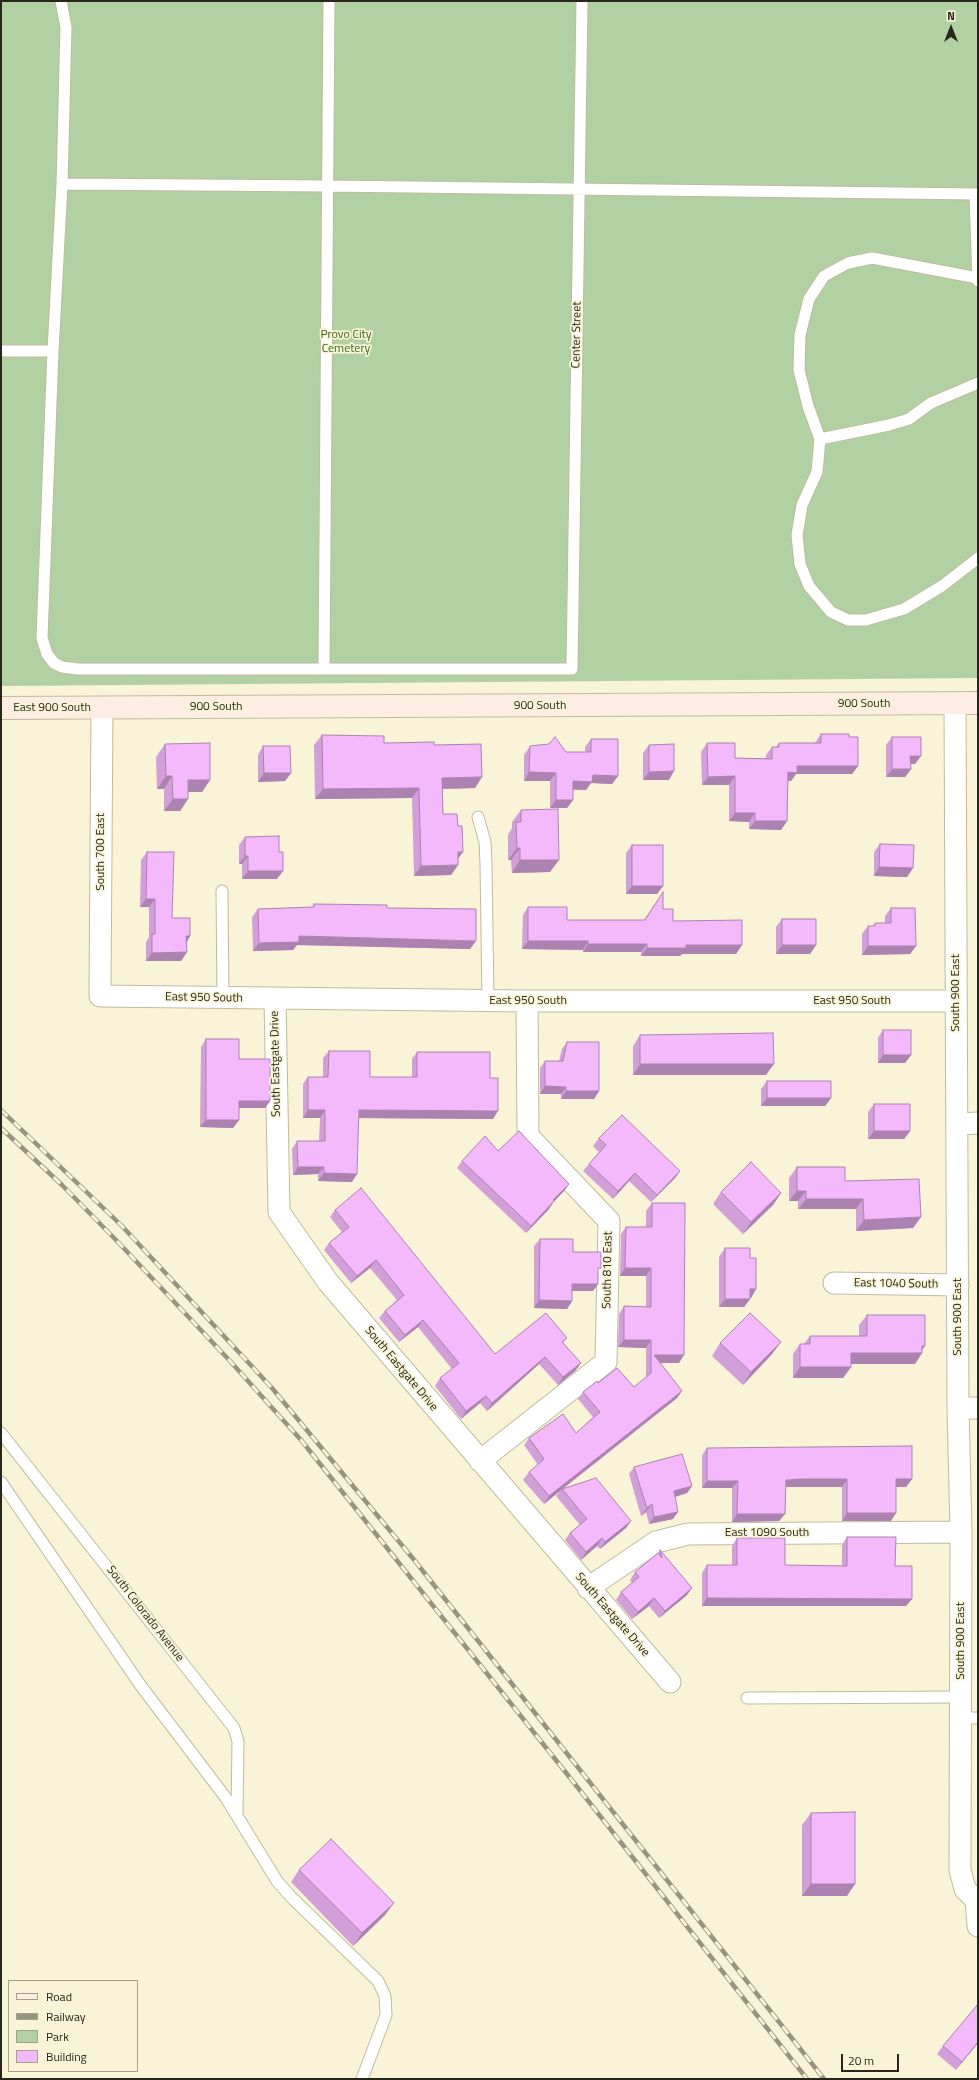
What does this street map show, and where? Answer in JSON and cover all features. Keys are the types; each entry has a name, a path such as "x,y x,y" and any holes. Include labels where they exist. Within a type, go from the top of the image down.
{"street":[{"name":"South 900 East","path":"955,703 958,1285 968,1408 961,1532 961,1697 969,1718 960,1870 965,1889 977,1900 978,1926"},
{"name":"900 South","path":"102,708 978,703"},
{"name":"East 900 South","path":"1,708 102,708"},
{"name":"South 700 East","path":"100,996 102,708"},
{"name":"East 950 South","path":"100,996 488,1001 956,1002"},
{"name":"South Eastgate Drive","path":"275,999 279,1212 328,1282 588,1588 670,1682"},
{"name":"South 810 East","path":"480,1461 606,1362 609,1221 528,1136 526,1001"},
{"path":"957,1124 978,1123"},
{"name":"East 1040 South","path":"834,1283 958,1285"},
{"name":"East 1090 South","path":"588,1588 656,1542 688,1534 961,1532"}],"lane":[{"path":"61,1 66,27 62,184 53,351 42,638 47,654 54,663 62,667 78,669 324,669 329,1"},
{"name":"Center Street","path":"324,669 572,669 582,1"},
{"path":"62,184 976,194 978,280 872,258 848,263 824,276 809,300 800,335 799,370 808,406 820,439 817,472 802,506 797,535 800,564 809,586 832,612 848,620 866,620 904,609 942,586 978,558"},
{"path":"1,351 53,351"},
{"path":"820,439 889,425 909,419 931,403 978,383"},
{"path":"478,817 485,842 488,1001"},
{"path":"222,891 223,998"},
{"name":"South Colorado Avenue","path":"1,1433 231,1722 238,1741 237,1815"},
{"path":"1,1482 141,1686 237,1815 277,1881 292,1898 373,1975 382,1989 386,2001 386,2015 363,2079"},
{"path":"747,1698 961,1697"}],"green space":[{"name":"Provo City Cemetery","path":"1,1 978,1 978,678 1,686"}],"building":[{"path":"821,734 849,734 849,737 858,737 858,766 797,766 797,773 788,772 787,821 755,821 755,813 735,813 735,776 708,777 707,743 735,743 735,758 772,759 772,747 779,747 779,743 821,743"},
{"path":"322,735 384,736 384,743 434,742 434,745 481,744 482,777 442,778 443,814 457,814 458,826 462,826 463,852 458,852 458,865 421,866 419,788 323,789"},
{"path":"555,737 566,752 591,752 591,739 618,739 618,776 593,775 592,782 573,781 573,800 556,800 556,773 529,772 530,746 549,744"},
{"path":"892,737 921,737 921,756 910,756 911,769 892,769"},
{"path":"210,743 210,780 188,780 188,799 173,799 172,776 166,776 165,744"},
{"path":"674,744 674,771 649,772 649,745"},
{"path":"263,746 290,746 291,773 264,773"},
{"path":"558,809 559,860 520,860 520,848 517,848 516,822 521,822 521,810"},
{"path":"279,836 279,852 283,852 283,871 248,871 248,856 245,856 245,837"},
{"path":"880,844 914,845 913,868 879,867"},
{"path":"632,845 663,845 663,886 632,886"},
{"path":"147,852 174,852 172,918 190,918 190,936 186,936 187,952 152,953 152,934 155,934 155,899 146,899"},
{"path":"663,892 663,909 673,909 673,921 742,920 742,945 686,945 686,948 647,948 647,944 588,944 588,941 528,941 528,907 567,907 567,920 645,920"},
{"path":"314,904 387,905 387,908 476,909 476,941 299,936 299,942 259,943 258,909 314,907"},
{"path":"891,908 915,908 916,946 868,946 868,926 875,926 875,923 891,923"},
{"path":"782,919 816,919 816,945 782,945"},
{"path":"883,1030 911,1030 911,1055 883,1055"},
{"path":"773,1033 774,1064 640,1064 640,1035"},
{"path":"206,1039 239,1039 239,1059 270,1059 270,1101 239,1101 239,1120 206,1120"},
{"path":"567,1042 599,1042 599,1091 566,1091 566,1087 545,1086 545,1061 563,1061"},
{"path":"329,1051 370,1051 370,1077 417,1077 417,1052 490,1052 490,1078 498,1078 498,1111 359,1110 357,1174 324,1173 324,1167 298,1167 297,1141 325,1141 325,1110 308,1110 308,1077 328,1077"},
{"path":"767,1081 831,1081 831,1098 767,1098"},
{"path":"874,1104 910,1104 910,1131 874,1131"},
{"path":"622,1115 680,1171 657,1195 635,1173 618,1191 589,1164 606,1145 599,1138"},
{"path":"519,1131 569,1184 531,1226 462,1161 485,1136 498,1151"},
{"path":"751,1162 781,1193 751,1222 721,1192"},
{"path":"797,1167 845,1167 845,1181 919,1179 921,1217 864,1220 863,1199 806,1199 806,1191 797,1191"},
{"path":"361,1188 495,1354 546,1313 567,1338 562,1342 581,1363 563,1377 545,1357 492,1403 486,1396 466,1411 440,1378 459,1363 423,1320 405,1335 385,1311 404,1295 376,1260 357,1276 329,1243 349,1227 335,1210"},
{"path":"652,1203 685,1203 684,1355 654,1355 682,1391 549,1496 529,1472 544,1459 529,1438 563,1414 576,1433 600,1412 583,1392 597,1381 598,1383 617,1368 634,1387 651,1373 651,1340 624,1340 624,1306 651,1307 651,1268 625,1268 626,1227 652,1227"},
{"path":"540,1239 573,1239 573,1252 601,1252 601,1268 598,1268 598,1284 572,1284 572,1301 539,1300"},
{"path":"725,1248 750,1248 750,1258 756,1258 756,1289 750,1289 750,1299 725,1299"},
{"path":"750,1313 781,1342 751,1372 720,1343"},
{"path":"867,1315 925,1315 925,1346 922,1346 922,1353 851,1353 851,1367 800,1367 800,1344 810,1344 810,1336 867,1336"},
{"path":"912,1446 912,1479 896,1479 896,1513 847,1513 847,1479 802,1479 786,1480 785,1514 737,1514 738,1481 707,1481 707,1448"},
{"path":"682,1454 692,1486 674,1491 678,1512 654,1517 652,1504 647,1508 634,1467"},
{"path":"596,1478 631,1521 605,1542 602,1538 586,1552 570,1533 587,1519 562,1489"},
{"path":"847,1537 896,1537 895,1566 912,1566 912,1599 707,1598 707,1565 737,1565 737,1538 785,1538 785,1565 847,1566"},
{"path":"660,1550 692,1588 665,1611 654,1598 638,1612 621,1592 639,1577 635,1572 658,1553 662,1558"},
{"path":"855,1812 855,1884 811,1884 811,1813"},
{"path":"331,1839 394,1903 362,1933 299,1870"},
{"path":"978,2004 978,2042 962,2062 943,2046"}],"railway":[{"path":"1,1110 121,1225 272,1388 415,1561 824,2079"},
{"path":"1,1128 62,1185 116,1240 230,1361 301,1440 571,1779 807,2079"}]}
